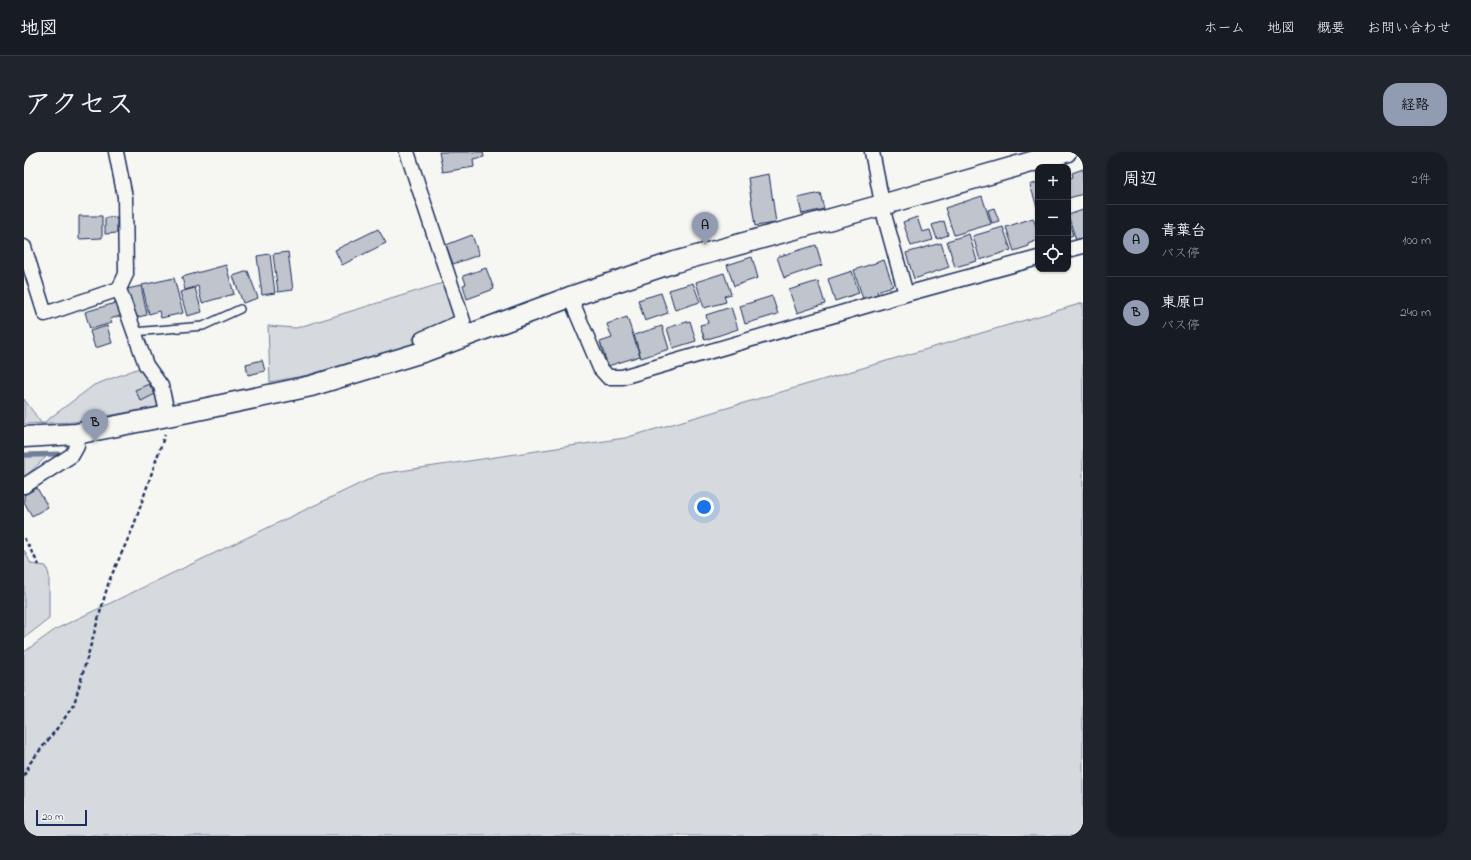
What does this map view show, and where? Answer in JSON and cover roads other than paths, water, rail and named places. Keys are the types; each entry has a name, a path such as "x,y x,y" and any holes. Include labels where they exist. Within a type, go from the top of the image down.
{"street":[{"path":"116,152 125,197 126,274 119,289 146,365 161,386 168,416"},
{"path":"407,152 463,321 422,339 426,351"},
{"path":"872,152 882,205 906,294"},
{"path":"24,437 76,434 311,386 426,351 570,297 675,262 1066,152"},
{"path":"1071,249 1083,246"},
{"path":"24,247 46,314 119,289"},
{"path":"570,297 600,368 608,376 622,377 906,294 1035,259"},
{"path":"24,486 72,455 77,446 76,434"}],"lane":[{"path":"134,332 203,326 240,309"}],"waterway":[{"path":"24,455 58,454"}],"place":[{"name":"青葉台","path":"705,245"},
{"name":"東原口","path":"95,442"}]}
